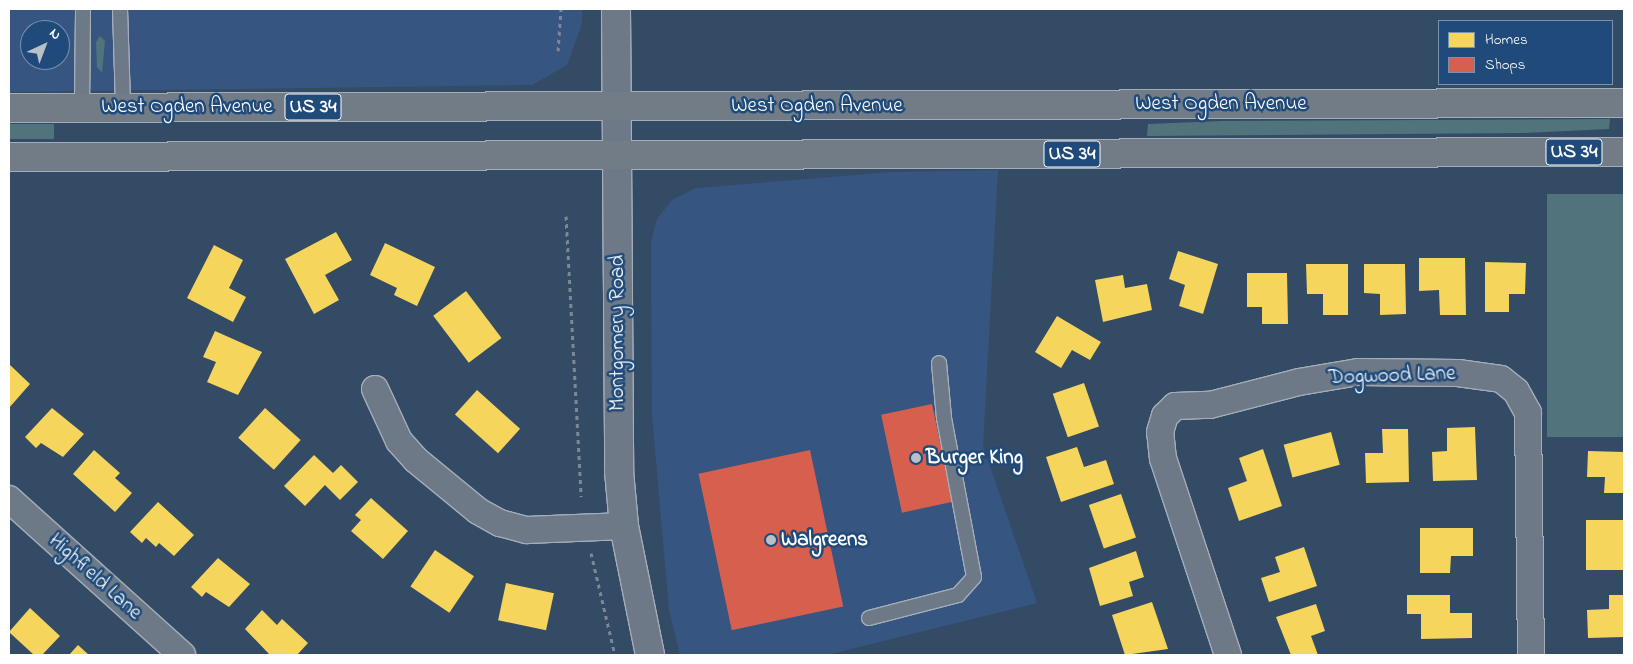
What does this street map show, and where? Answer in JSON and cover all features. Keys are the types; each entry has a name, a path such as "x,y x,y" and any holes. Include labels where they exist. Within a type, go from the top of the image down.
{"main road":[{"name":"West Ogden Avenue","path":"9,108 1624,103"},
{"name":"US 34","path":"9,157 1624,152"}],"street":[{"name":"Montgomery Road","path":"616,9 618,107 616,349 624,526 650,655"},
{"name":"Dogwood Lane","path":"1228,655 1163,459 1160,432 1165,416 1176,406 1210,405 1299,382 1358,372 1473,374 1501,379 1516,391 1528,413 1530,655"},
{"path":"375,389 395,433 416,460 478,510 500,523 526,530 624,526"},
{"name":"Highfield Lane","path":"9,499 182,655"}],"lane":[{"path":"82,108 83,9"},
{"path":"120,9 123,107"},
{"path":"869,618 958,595 974,577 944,418 939,363"}],"path":[{"path":"558,51 561,9"},
{"path":"566,216 581,497"},
{"path":"590,547 615,655"}],"shaded area":[{"path":"9,9 582,9 582,24 567,65 532,85 9,92"},
{"path":"998,170 983,446 1037,603 827,655 680,655 669,610 652,415 651,242 657,219 672,200 696,188 891,172"}],"green space":[{"path":"100,36 105,41 102,73 97,67 96,42"},
{"path":"1610,119 1609,129 1523,133 1147,136 1148,124 1222,121"},
{"path":"9,124 54,124 54,139 9,139"},
{"path":"1547,194 1624,194 1624,437 1547,437"}],"building: Homes":[{"path":"336,232 352,260 325,275 339,300 314,314 285,259"},
{"path":"385,243 435,267 417,306 394,295 397,288 370,275"},
{"path":"214,245 243,260 229,288 246,297 233,322 187,298"},
{"path":"1178,251 1218,264 1203,314 1179,306 1185,285 1169,279"},
{"path":"1419,258 1465,258 1466,315 1440,315 1439,290 1419,291"},
{"path":"1485,262 1526,263 1525,294 1509,294 1509,312 1485,312"},
{"path":"1306,264 1348,264 1348,315 1323,315 1323,294 1307,294"},
{"path":"1364,264 1405,264 1406,314 1380,315 1380,294 1364,293"},
{"path":"1247,273 1287,273 1288,324 1262,324 1262,307 1247,307"},
{"path":"1123,275 1125,288 1147,284 1152,310 1103,322 1095,280"},
{"path":"466,291 502,338 469,363 433,316"},
{"path":"1057,316 1101,342 1090,360 1072,350 1061,368 1035,352"},
{"path":"215,331 262,352 238,395 207,382 216,362 203,357"},
{"path":"9,364 30,384 9,408"},
{"path":"1084,383 1099,426 1068,437 1053,394"},
{"path":"477,390 520,429 498,453 455,415"},
{"path":"52,408 84,434 63,457 41,443 36,448 25,437"},
{"path":"265,408 301,440 274,470 238,438"},
{"path":"1475,427 1477,480 1433,481 1432,452 1447,451 1447,428"},
{"path":"1382,429 1408,429 1409,482 1366,483 1365,453 1383,453"},
{"path":"1331,432 1340,465 1292,478 1284,445"},
{"path":"1077,447 1084,467 1106,460 1114,484 1061,502 1046,457"},
{"path":"1263,449 1282,506 1239,521 1228,488 1247,481 1239,458"},
{"path":"94,450 120,473 115,478 132,493 115,512 73,474"},
{"path":"1588,451 1624,452 1624,493 1604,493 1605,477 1587,477"},
{"path":"314,455 333,473 341,465 358,482 340,500 325,485 305,506 284,486"},
{"path":"1121,494 1136,537 1104,549 1089,505"},
{"path":"371,498 408,531 383,559 351,531 361,520 355,515"},
{"path":"158,502 194,535 174,556 159,543 156,547 146,538 142,543 130,532"},
{"path":"1586,520 1624,520 1624,570 1586,570"},
{"path":"1420,528 1473,528 1473,556 1451,556 1450,573 1420,573"},
{"path":"1304,547 1317,586 1269,602 1261,578 1280,572 1275,557"},
{"path":"435,550 474,576 449,613 410,586"},
{"path":"1136,551 1144,577 1129,582 1133,596 1100,606 1089,568"},
{"path":"218,558 250,584 229,607 206,592 202,597 191,587"},
{"path":"506,583 554,593 546,630 498,620"},
{"path":"1407,595 1450,595 1450,613 1472,613 1472,638 1421,639 1421,614 1407,614"},
{"path":"1609,595 1624,595 1624,637 1588,638 1587,610 1609,609"},
{"path":"1152,602 1168,649 1125,655 1112,615"},
{"path":"1316,604 1325,631 1311,636 1318,655 1291,655 1276,617"},
{"path":"30,608 60,636 42,655 34,655 9,632"},
{"path":"262,610 277,625 282,619 308,643 297,655 270,655 245,629"},
{"path":"78,645 89,655 69,655"}],"building: Shops":[{"name":"Burger King","path":"932,404 953,502 902,513 881,415"},
{"name":"Walgreens","path":"810,450 843,607 732,630 698,474"}],"place":[{"name":"Burger King","path":"916,458"},
{"name":"Walgreens","path":"771,540"}]}
